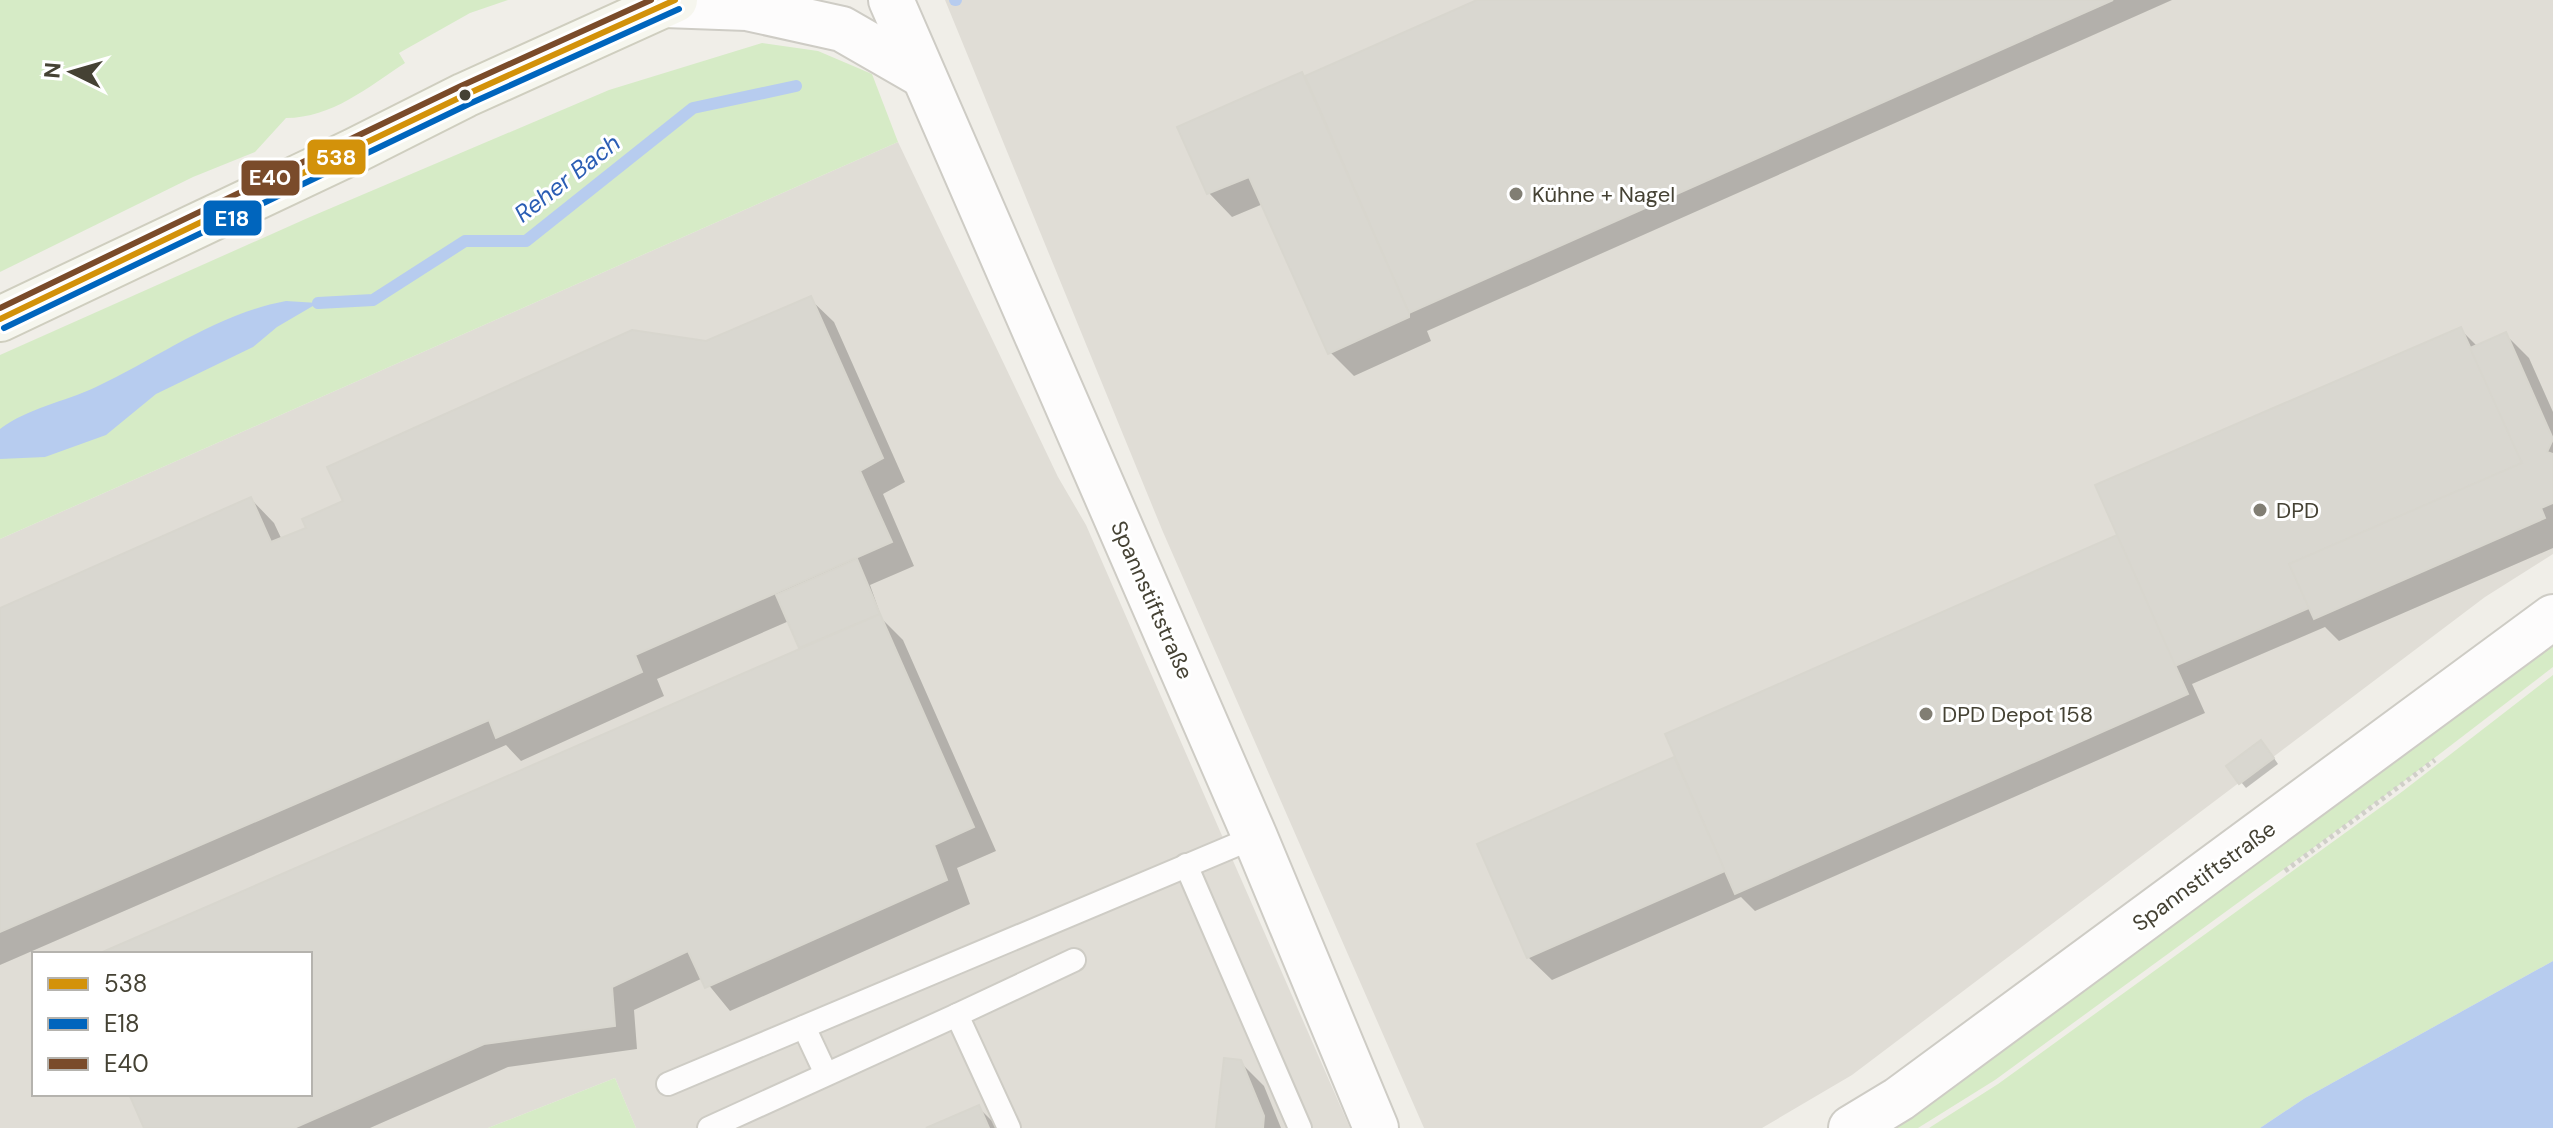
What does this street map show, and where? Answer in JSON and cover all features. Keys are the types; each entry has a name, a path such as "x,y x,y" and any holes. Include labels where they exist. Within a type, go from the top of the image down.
{"main road":[{"path":"0,319 465,95 670,2"}],"street":[{"name":"Spannstiftstraße","path":"891,0 1255,837 1376,1128"},
{"path":"670,2 747,8 842,29 922,75"},
{"name":"Spannstiftstraße","path":"1851,1128 1899,1099 2553,617"}],"lane":[{"path":"668,1084 1255,837"},
{"path":"1186,865 1300,1128"},
{"path":"709,1128 1074,960"},
{"path":"957,1015 1009,1128"},
{"path":"804,1027 826,1074"}],"shaded area":[{"path":"945,0 2553,0 2553,554 2485,597 1852,1075 1762,1128 1424,1128 1163,532"},
{"path":"898,142 1058,477 1086,525 1350,1128 636,1128 615,1078 488,1128 0,1128 0,539"}],"green space":[{"path":"0,0 508,0 470,13 399,53 405,63 349,100 319,113 286,118 255,152 193,177 0,272"},
{"path":"762,43 818,51 872,74 898,142 0,539 0,355 310,217 609,90"},
{"path":"2553,640 2553,667 2394,789 1995,1080 1918,1128 1884,1128"},
{"path":"2553,675 2553,961 2305,1098 2260,1128 1929,1128 1998,1084 2403,791"},
{"path":"615,1078 636,1128 488,1128"}],"water":[{"path":"286,301 318,303 277,327 253,347 156,394 106,435 45,457 0,459 0,429 11,422 96,387 212,326 260,307"},
{"path":"2553,961 2553,1128 2260,1128 2305,1098"}],"building":[{"name":"Kühne + Nagel","path":"1477,0 2113,0 1409,313 1305,76"},
{"path":"1302,72 1409,313 1409,317 1328,354 1249,177 1207,194 1177,127"},
{"path":"811,296 883,458 860,471 892,542 635,655 642,672 496,738 489,720 0,932 0,608 251,497 271,542 306,528 302,519 343,501 327,467 632,330 706,341"},
{"name":"DPD","path":"2461,327 2522,463 2289,564 2309,608 2175,666 2095,485"},
{"name":"DPD","path":"2506,332 2553,439 2547,452 2553,454 2553,503 2541,508 2545,518 2314,619 2289,564 2522,463 2470,348"},
{"name":"DPD Depot 158","path":"2117,535 2188,694 1735,894 1665,734"},
{"path":"857,559 880,614 799,648 776,595"},
{"path":"880,614 974,827 934,845 947,880 705,988 688,951 612,987 615,1026 484,1044 294,1128 144,1128 130,1096 312,1096 312,952 103,952"},
{"path":"2261,740 2274,758 2239,784 2226,766"},
{"path":"1674,757 1725,871 1527,958 1477,844"},
{"path":"1224,1058 1241,1060 1264,1116 1263,1128 1216,1128"},
{"path":"979,1105 989,1128 926,1128"}],"waterway":[{"name":"Reher Bach","path":"318,303 373,300 465,241 526,241 693,108 796,86"}],"transit line":[{"name":"E40","path":"0,308 461,86 651,0"},
{"name":"538","path":"0,319 465,95 675,0"},
{"name":"E18","path":"4,328 469,104 679,9"}],"place":[{"name":"Kühne + Nagel","path":"1516,194"},
{"name":"DPD","path":"2260,510"},
{"name":"DPD Depot 158","path":"1926,714"}]}
